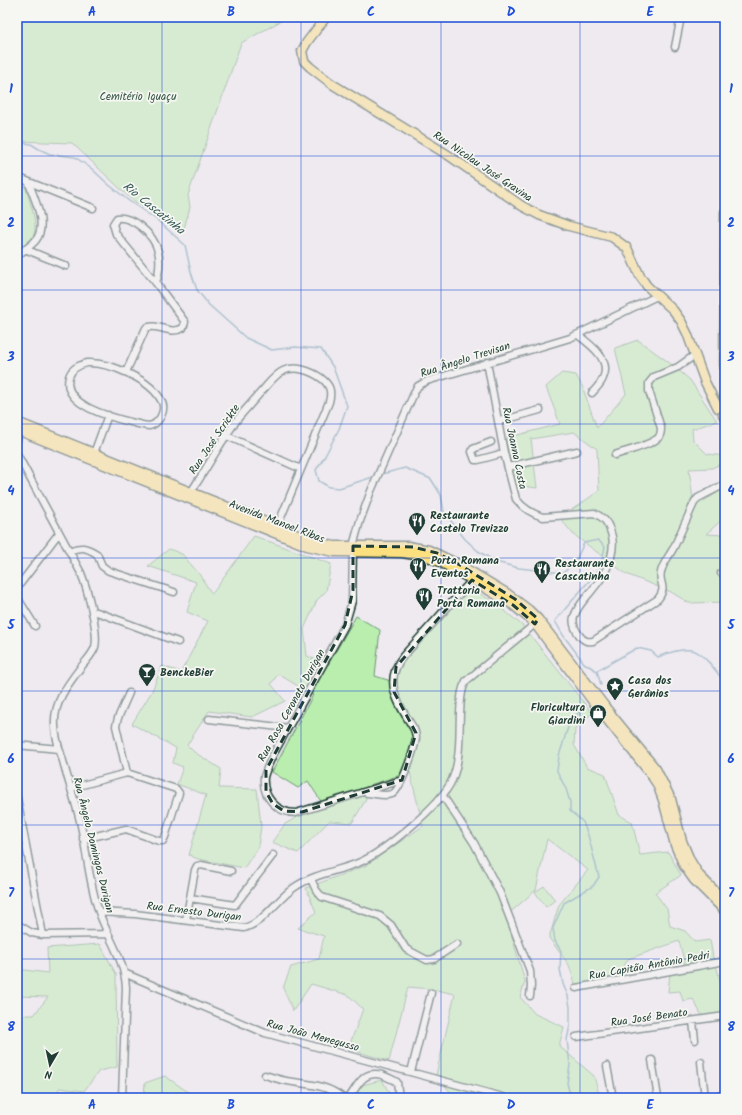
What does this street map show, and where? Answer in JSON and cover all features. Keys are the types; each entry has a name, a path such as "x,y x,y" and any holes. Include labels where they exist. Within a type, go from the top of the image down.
{"main road":[{"name":"Rua Nicolau José Gravina","path":"326,17 302,51 304,61 310,67 336,86 448,154 522,206 539,215 569,226 618,240 627,248 643,281 673,310 681,321 705,382 722,413"},
{"path":"722,413 725,334 725,212"},
{"path":"19,427 99,463 177,494 192,496"},
{"name":"Avenida Manoel Ribas","path":"19,427 94,453 258,527 316,549 334,552 402,546 429,550 452,560 522,604 604,711 657,784 663,800 675,845 684,866 694,880 725,911"},
{"path":"73,452 88,456 94,453"},
{"path":"99,463 103,460 120,464"},
{"name":"Avenida Manoel Ribas","path":"192,496 203,497 302,537 326,544 353,550 420,555 440,562 513,605 537,622"},
{"path":"258,527 273,530 277,527"},
{"path":"283,537 286,534 302,537"},
{"path":"472,580 476,578 488,582"},
{"name":"Avenida Manoel Ribas","path":"604,711 656,769 671,799 682,841 690,860 699,875 725,901"}],"street":[{"path":"675,47 681,17"},
{"path":"17,177 93,208"},
{"path":"17,256 36,239 41,228 40,216 29,183"},
{"path":"126,372 146,328 150,326 174,331 183,328 184,325 183,318 116,234 113,224 117,218 122,217 128,219 152,238 156,245 160,263 160,271 156,283"},
{"path":"25,249 66,266"},
{"name":"Rua Ângelo Trevisan","path":"353,550 364,509 374,483 418,386 427,381 578,335 657,296"},
{"path":"578,335 600,355 604,362 605,374 592,393"},
{"path":"615,455 649,443 659,437 661,428 649,391 649,383 654,377 678,367 695,355"},
{"name":"Rua Joanna Costa","path":"487,362 504,452 516,499 520,504 536,515 543,517 594,513 602,517 607,522 614,539 608,568 578,608 574,617 574,627 585,641 593,641 658,598 662,593 663,588 661,571 678,539 695,501 725,484"},
{"path":"80,364 105,364 126,372 153,390 164,407 159,419 155,424 149,426 132,423 108,415 88,407 75,398 70,392 68,387 70,374 80,364"},
{"name":"Rua José Scrickte","path":"192,496 227,436 246,409 274,378 284,370 301,370 314,374 323,380 330,388 331,392 328,407 301,469"},
{"path":"498,419 504,420 540,410"},
{"path":"94,453 108,415"},
{"path":"17,440 19,427"},
{"path":"227,436 301,469 277,527"},
{"path":"492,442 473,449 472,452 475,460 504,452"},
{"path":"508,467 577,451"},
{"name":"Rua Ângelo Domingos Durigan","path":"17,454 84,580 96,635 94,650 66,688 56,710 54,725 59,749 71,788 83,839 89,876 99,912 124,973 126,988 122,1098"},
{"path":"17,588 59,533"},
{"path":"69,551 78,547 82,548 97,554 102,566 109,571 174,592"},
{"name":"Rua Rosa Ceronato Durigan","path":"353,550 352,602 345,626 272,758 264,777 264,785 269,798 278,809 290,813 302,812 402,780"},
{"path":"363,793 392,794 398,789 415,742 416,733 398,702 393,685 394,674 399,661 403,656 472,580"},
{"path":"17,597 35,626"},
{"path":"92,613 97,612 178,642"},
{"name":"Rua Ernesto Durigan","path":"99,912 135,914 225,926 244,928 249,927 259,921 296,886 311,879 360,862 377,853 430,809 443,796 453,779 458,761 463,686 470,678 537,622"},
{"path":"127,773 116,726 118,718 130,694"},
{"path":"209,719 288,728"},
{"path":"17,745 59,749"},
{"path":"71,788 127,773 176,789 179,794 163,841 159,841 126,829 83,839"},
{"path":"443,796 474,843 500,892 530,971 530,996"},
{"path":"17,798 43,935"},
{"path":"191,898 235,905 273,855"},
{"path":"188,920 195,870 197,866 201,865 231,871"},
{"path":"311,879 316,890 322,896 380,916 391,925 406,949 427,960 434,959 457,944"},
{"path":"17,924 32,933 43,935 108,934"},
{"name":"Rua Capitão Antônio Pedri","path":"576,988 725,962"},
{"name":"Rua João Menegusso","path":"124,973 265,1033 502,1097"},
{"path":"411,1072 431,992"},
{"name":"Rua José Benato","path":"576,1037 725,1016"},
{"path":"693,1021 695,1040"},
{"path":"652,1060 658,1098"},
{"path":"701,1062 706,1098 725,1095"},
{"path":"607,1066 613,1098"},
{"path":"390,1078 392,1068"},
{"path":"399,1098 398,1084 402,1070"},
{"path":"349,1098 364,1078 369,1074 390,1078 398,1084"},
{"path":"265,1075 292,1082 319,1086 334,1091 343,1098"}],"highlighted area":[{"path":"353,546 413,547 437,553 460,565 515,599 538,619 535,624 513,605 472,580 396,667 394,692 416,733 402,780 302,812 284,811 273,804 266,792 266,770 345,625 353,590"}],"green space":[{"name":"Cemitério Iguaçu","path":"17,17 288,17 241,43 188,195 190,207 183,232 176,229 131,199 72,143 17,141"},
{"path":"17,182 26,188 34,218 35,229 31,240 17,253"},
{"path":"638,340 690,380 717,421 692,429 693,440 707,454 725,456 725,462 712,468 689,469 694,507 725,488 725,517 706,534 725,535 725,602 689,603 671,592 626,574 573,534 560,518 599,491 597,449 574,432 531,439 537,488 516,485 506,438 560,424 546,387 562,373 576,375 582,386 597,428 626,394 615,348"},
{"path":"254,536 331,564 326,591 317,600 304,629 307,656 328,665 356,616 380,630 375,676 394,682 401,665 471,588 495,603 523,626 592,713 575,729 574,745 587,767 605,774 619,815 632,822 640,855 668,852 681,875 655,893 667,909 670,926 685,931 695,942 710,940 714,963 686,968 679,941 628,959 616,980 576,987 569,965 549,938 559,905 588,870 547,839 536,890 506,916 525,982 520,997 535,1014 564,1027 559,1046 594,1076 600,1098 451,1098 453,1095 436,1075 455,994 432,989 408,987 389,1061 348,1049 363,1009 348,995 311,984 293,1011 283,988 291,967 319,959 324,936 298,928 316,912 306,888 365,866 423,826 410,772 370,785 365,801 352,823 329,821 298,853 272,842 285,824 322,803 308,781 298,788 272,772 313,695 278,674 271,684 285,701 252,717 209,711 187,745 194,752 221,769 219,788 257,789 261,826 258,847 244,868 198,859 189,855 206,795 177,784 183,767 173,763 176,748 132,724 152,691 162,666 181,672 208,621 187,612 196,582 148,566 169,549 182,554 199,574 212,594"},
{"path":"544,886 555,900 546,907 535,892"},
{"path":"100,944 116,974 117,1067 99,1071 84,1091 59,1088 55,1098 17,1098 17,1015 34,1015 48,997 17,996 17,969 48,973 47,948"},
{"path":"716,965 725,999 725,1014 702,1016 693,999 683,1001 680,991 668,992 670,973"},
{"path":"165,1076 188,1092 213,1097 230,1098 146,1098 144,1095 145,1083"},
{"path":"382,1080 392,1098 339,1098 358,1086"}],"waterway":[{"name":"Rio Cascatinha","path":"17,142 31,144 50,154 75,157 92,169 129,201 157,220 185,245 197,290 209,305 246,338 272,350 295,347 321,349 333,367 347,406 339,429 316,470 319,481 329,487 339,488 373,477"},
{"name":"Rio Cascatinha","path":"382,474 405,468 431,479 441,495 444,512 465,539 478,551 496,562 519,568 563,573 575,562 584,543 598,540 605,547 600,568 555,621 563,635 584,663 597,671 601,685"},
{"path":"598,670 637,648 651,651 658,657 676,651 691,650 699,653 725,683"},
{"name":"Rio Cascatinha","path":"576,1098 569,1091 567,1083 570,1065 567,1040 570,1025 570,1007 560,969 561,951 555,941 553,928 564,903 593,886 599,877 583,822 570,811 570,802 566,789 557,771 559,756 569,724 584,706"}],"place":[{"name":"Restaurante Castelo Trevizzo","path":"417,536"},
{"name":"Porta Romana Eventos","path":"418,581"},
{"name":"Restaurante Cascatinha","path":"542,584"},
{"name":"Trattoria Porta Romana","path":"424,611"},
{"name":"BenckeBier","path":"147,687"},
{"name":"Casa dos Gerânios","path":"615,701"},
{"name":"Floricultura Giardini","path":"598,728"}]}
